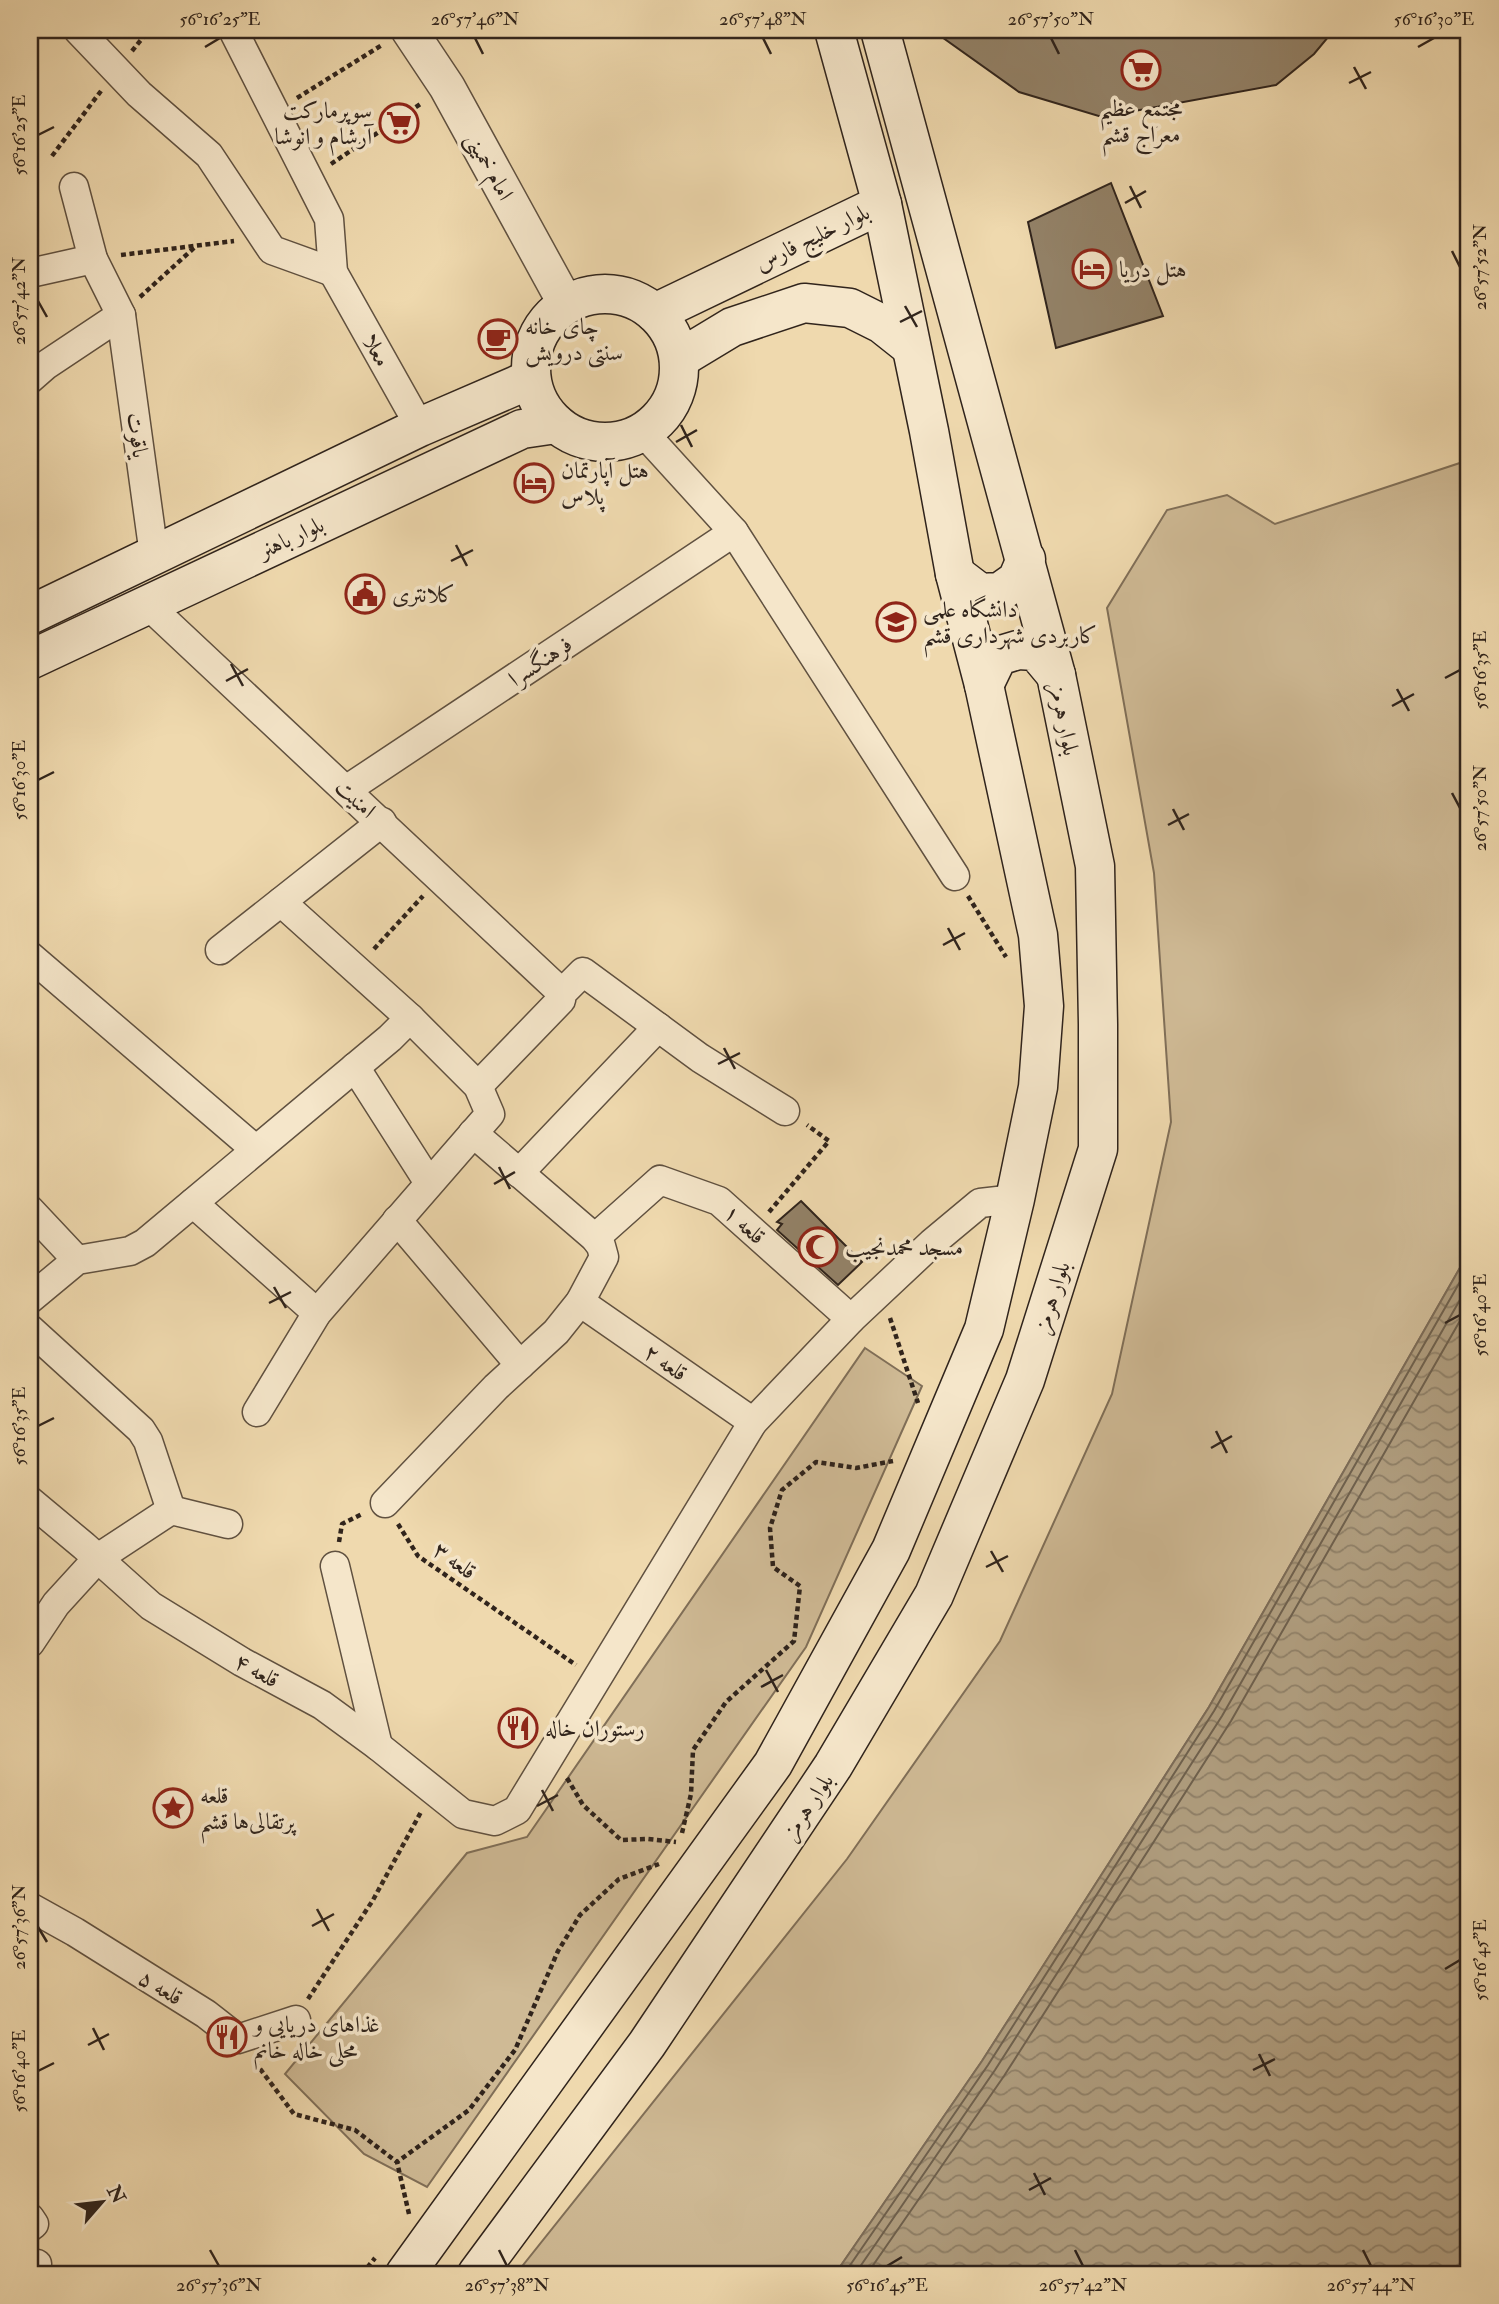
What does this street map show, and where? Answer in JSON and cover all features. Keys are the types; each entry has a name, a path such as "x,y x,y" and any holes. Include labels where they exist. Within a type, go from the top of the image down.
{"main road":[{"name":"بلوار خلیج فارس","path":"655,313 882,204 834,30"},
{"name":"بلوار هرمز","path":"477,2274 647,2044 833,1766 934,1595 1025,1380 1098,1149 1095,866 1056,674 880,30"},
{"path":"412,2265 773,1764 891,1550 984,1329 1016,1199 1038,1087 1044,1006 1038,936 984,685 955,574 929,431 882,204"},
{"path":"602,293 621,295 640,302 655,313 675,342 679,359 678,381 672,401 660,419 643,432 626,440 607,443 571,435 556,424 539,404 531,379 531,357 537,336 549,318 566,304 583,296 602,293"},
{"path":"679,359 732,327 804,303 850,308 882,324 911,347"},
{"name":"بلوار باهنر","path":"31,612 420,428 531,379"},
{"name":"بلوار باهنر","path":"30,660 522,429 556,424"},
{"path":"955,574 980,593 1000,592 1017,580 1026,559"},
{"path":"984,685 999,656 1018,650 1036,651 1056,674"}],"street":[{"path":"78,30 139,94 209,155 272,250 333,272 329,219 233,30"},
{"name":"امام خمینی","path":"397,37 447,87 566,304"},
{"name":"یاقوت","path":"74,187 93,259 121,315 154,555"},
{"path":"30,273 93,259"},
{"name":"معلا","path":"333,272 420,428"},
{"path":"30,379 46,365 121,315"},
{"path":"643,432 734,532 955,876"},
{"name":"فرهنگسرا","path":"346,790 734,532"},
{"name":"امنیت","path":"148,605 562,993"},
{"path":"220,950 382,822"},
{"path":"257,1412 317,1312 490,1114 478,1086 411,1018 281,902"},
{"path":"30,956 256,1150"},
{"path":"478,1086 561,1000 562,993 583,972 700,1058 785,1111"},
{"path":"30,1299 77,1260 130,1251 145,1244 411,1018"},
{"path":"519,1173 658,1027"},
{"path":"355,1067 429,1183"},
{"path":"385,1503 520,1365 556,1332 580,1301 604,1257 595,1238 472,1133"},
{"name":"قلعه ۱","path":"595,1238 660,1180 719,1201 851,1319"},
{"path":"552,1753 753,1422 851,1319 932,1243 980,1203 1016,1199"},
{"path":"193,1203 317,1312"},
{"path":"30,1210 77,1260"},
{"path":"397,1220 520,1365"},
{"name":"قلعه ۲","path":"580,1301 753,1422"},
{"path":"30,1329 141,1430 148,1441 171,1510"},
{"name":"قلعه ۴","path":"30,1501 151,1606 242,1662 322,1705 463,1814 495,1821 517,1810 552,1753"},
{"path":"30,1643 55,1604 98,1558 171,1510 228,1524"},
{"path":"335,1566 378,1746"},
{"name":"قلعه ۵","path":"30,1908 75,1932 206,2014 238,2039"},
{"path":"238,2039 296,2020"},
{"path":"30,2218 34,2224 30,2227"}],"path":[{"path":"274,112 397,37"},
{"path":"308,179 447,87"},
{"path":"93,259 263,237"},
{"path":"121,315 196,246"},
{"path":"955,876 1007,958"},
{"path":"356,969 440,877"},
{"path":"752,1231 830,1141 785,1111"},
{"path":"882,1291 922,1414"},
{"path":"672,1852 679,1843 691,1794 693,1750 726,1702 794,1642 800,1586 773,1567 771,1528 782,1490 816,1462 856,1468 895,1460"},
{"path":"335,1566 342,1524 385,1503"},
{"name":"قلعه ۳","path":"385,1503 418,1556 597,1679"},
{"path":"552,1753 583,1805 621,1840 648,1839 679,1843"},
{"path":"296,2020 328,1965 373,1900 433,1789"},
{"path":"397,2162 469,2110 515,2050 558,1951 580,1914 619,1879 664,1862"},
{"path":"238,2039 294,2114 355,2130 397,2162 412,2265"}],"shaded area":[{"path":"1469,460 1469,1252 1209,1707 982,2061 835,2274 516,2274 847,1859 1000,1641 1112,1394 1171,1122 1154,873 1107,608 1167,510 1227,495 1275,524"},
{"path":"865,1348 922,1386 806,1647 427,2187 364,2154 285,2074 467,1853 527,1837"}],"water":[{"path":"1469,1252 1469,2274 835,2274 982,2061 1209,1707"}],"building":[{"name":"مجتمع عظیم معراج قشم","path":"932,30 1334,30 1314,54 1276,85 1102,117 1019,92"},
{"name":"هتل دریا","path":"1111,183 1163,316 1056,348 1028,222"},
{"name":"مسجد محمدنجیب","path":"801,1201 862,1262 838,1285 777,1230 782,1224 777,1222"}],"place":[{"name":"مجتمع عظیم معراج قشم","path":"1141,70"},
{"name":"سوپرمارکت آرشام و انوشا","path":"399,123"},
{"name":"هتل دریا","path":"1092,269"},
{"name":"چای خانه سنتی درویش","path":"498,339"},
{"name":"هتل آپارتمان پلاس","path":"534,483"},
{"name":"کلانتری","path":"365,594"},
{"name":"دانشگاه علمی کاربردی شهرداری قشم","path":"896,622"},
{"name":"مسجد محمدنجیب","path":"818,1247"},
{"name":"رستوران خاله","path":"518,1728"},
{"name":"قلعه پرتقالی‌ها قشم","path":"173,1808"},
{"name":"غذاهای دریایی و محلی خاله‌ خانم","path":"227,2037"}]}
